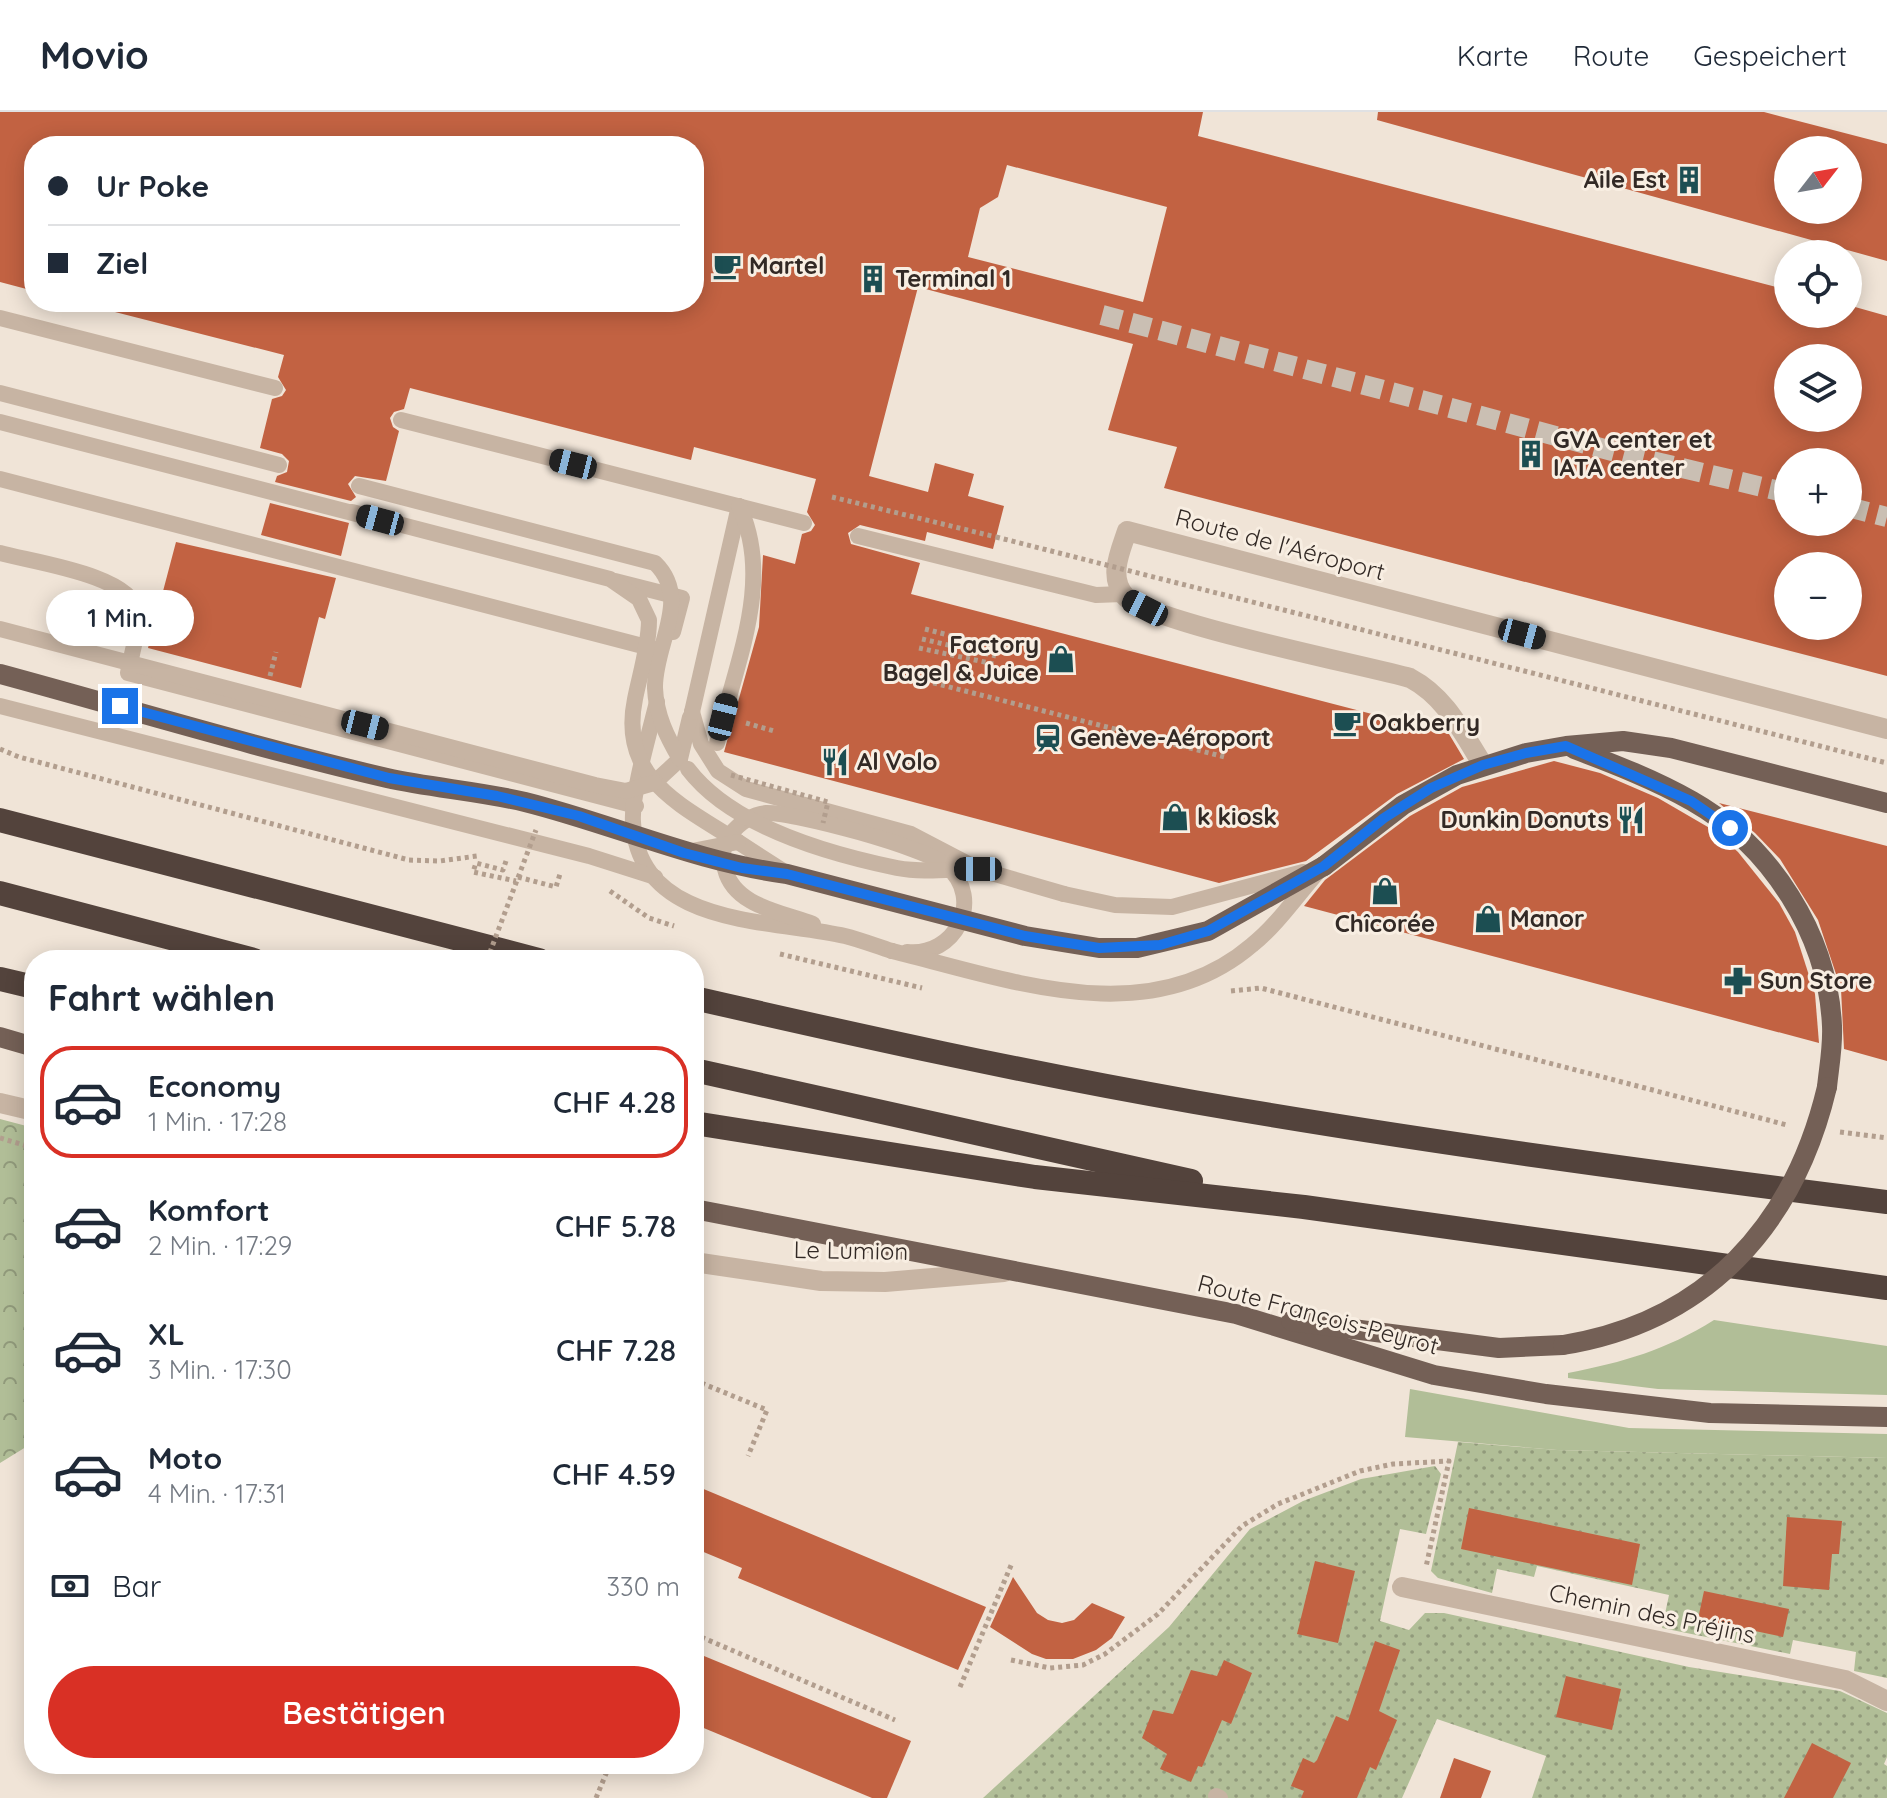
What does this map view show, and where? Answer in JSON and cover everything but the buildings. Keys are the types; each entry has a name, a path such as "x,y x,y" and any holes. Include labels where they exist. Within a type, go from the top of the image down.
{"highway":[{"path":"0,820 500,950"},
{"path":"0,893 216,950"},
{"path":"0,979 24,985"},
{"path":"704,1000 1011,1067 1193,1102 1559,1160 1887,1202"},
{"path":"704,1072 1304,1207"},
{"path":"704,1125 1035,1177 1304,1207 1887,1288"}],"main road":[{"path":"0,674 389,778 497,796 579,816 684,853 742,868 787,874 1025,936 1085,946 1124,948 1160,945 1208,931 1324,866 1403,805 1483,765 1566,746 1623,741 1660,746 1887,803"},
{"path":"1236,1314 1499,1348 1563,1345 1642,1323 1673,1307 1731,1264 1763,1230 1793,1187 1818,1125 1827,1087 1832,1026 1827,989 1812,938 1770,868 1749,843 1691,801 1566,746"},
{"path":"0,1037 24,1044"},
{"name":"Route François-Peyrot","path":"704,1211 1236,1314 1434,1375 1546,1394 1710,1413 1887,1417"}],"street":[{"name":"Route de l'Aéroport","path":"1123,594 1116,572 1127,531 1887,729"},
{"path":"1123,594 1145,608 1226,632 1410,678 1435,693 1446,706 1483,765"},
{"path":"0,1103 24,1109"},
{"name":"Le Lumion","path":"704,1263 821,1281 885,1282 1007,1271"},
{"name":"Chemin des Préjins","path":"1412,1589 1845,1680 1887,1701"}],"lane":[{"path":"0,318 275,388"},
{"path":"0,393 279,465"},
{"path":"401,420 804,523"},
{"path":"0,422 272,492"},
{"path":"0,422 610,579 632,591 645,610 649,632 631,719 638,760 654,783 787,874"},
{"path":"0,479 667,652"},
{"path":"359,486 655,563 673,590 656,677 660,721 684,764 708,789 754,821 794,840 900,868 978,869"},
{"path":"684,764 692,712 739,506"},
{"path":"0,629 626,791 654,783 712,749 756,575 751,531 739,506"},
{"path":"359,514 682,598 667,652 633,821 642,855 655,877 673,894 697,907 738,920 845,936"},
{"path":"858,536 1096,595 1123,594"},
{"path":"0,553 105,580 127,592 137,608 138,618 128,673 636,806"},
{"path":"0,706 589,856 655,877"},
{"path":"692,712 730,781 746,789 826,807 911,834 978,869 1064,894 1115,905 1155,908 1211,899 1324,866"},
{"path":"896,951 917,953 934,949 952,935 960,921 965,904 961,885 941,861 920,850 783,814 755,815 735,828 724,845 723,861 731,887 738,894 845,936 896,951 1062,992 1107,996 1149,991 1206,974 1237,957 1267,932 1324,866"},
{"path":"684,853 738,842"}],"path":[{"path":"832,497 1887,763"},
{"path":"925,629 998,648"},
{"path":"922,639 996,656"},
{"path":"919,648 994,664"},
{"path":"910,677 1225,757"},
{"path":"822,829 826,807"},
{"path":"491,950 537,829"},
{"path":"506,859 503,870 476,863 473,872 538,881 556,887 560,873"},
{"path":"0,1138 24,1145"},
{"path":"704,1384 767,1410 748,1456"},
{"path":"1011,1660 1050,1668 1083,1665 1105,1654 1158,1614 1242,1526 1278,1504 1360,1471 1405,1462 1449,1461 1412,1589"},
{"path":"960,1687 1012,1563"},
{"path":"704,1638 895,1720"},
{"path":"596,1798 606,1774"}],"green space":[{"path":"0,1119 24,1125 24,1448 0,1463"},
{"path":"1714,1320 1887,1346 1887,1395 1658,1389 1568,1378 1568,1373 1661,1347"},
{"path":"1410,1389 1629,1428 1887,1434 1887,1458 1557,1450 1405,1437"},
{"path":"1458,1442 1557,1450 1887,1458 1887,1678 1854,1671 1856,1652 1793,1640 1790,1654 1662,1628 1669,1595 1537,1566 1534,1577 1497,1569 1492,1593 1438,1578 1431,1571"},
{"path":"1435,1466 1441,1474 1426,1534 1400,1529 1380,1621 1409,1630 1425,1613 1444,1613 1689,1667 1840,1691 1887,1713 1887,1757 1884,1764 1887,1766 1887,1798 1532,1798 1546,1756 1437,1719 1402,1798 983,1798 1169,1627 1250,1529 1303,1501 1361,1479"}],"tunnel":[{"path":"1102,315 1631,456 1774,490"},
{"path":"1862,511 1887,517"}],"place":[{"name":"Aile Est","path":"1689,180"},
{"name":"Martel","path":"727,266"},
{"name":"Terminal 1","path":"873,279"},
{"name":"GVA center et IATA center","path":"1531,454"},
{"name":"Factory Bagel & Juice","path":"1061,659"},
{"name":"Oakberry","path":"1347,723"},
{"name":"Genève-Aéroport","path":"1048,738"},
{"name":"Al Volo","path":"835,762"},
{"name":"k kiosk","path":"1175,817"},
{"name":"Dunkin Donuts","path":"1631,820"},
{"name":"Chîcorée","path":"1385,891"},
{"name":"Manor","path":"1488,919"},
{"name":"Sun Store","path":"1738,981"}],"route":[{"path":"120,706 389,778 497,796 606,823 684,853 742,868 787,874 1025,936 1099,948 1160,945 1208,931 1249,911 1324,866 1384,818 1431,788 1483,765 1526,753 1566,746 1691,801 1730,828"}]}
